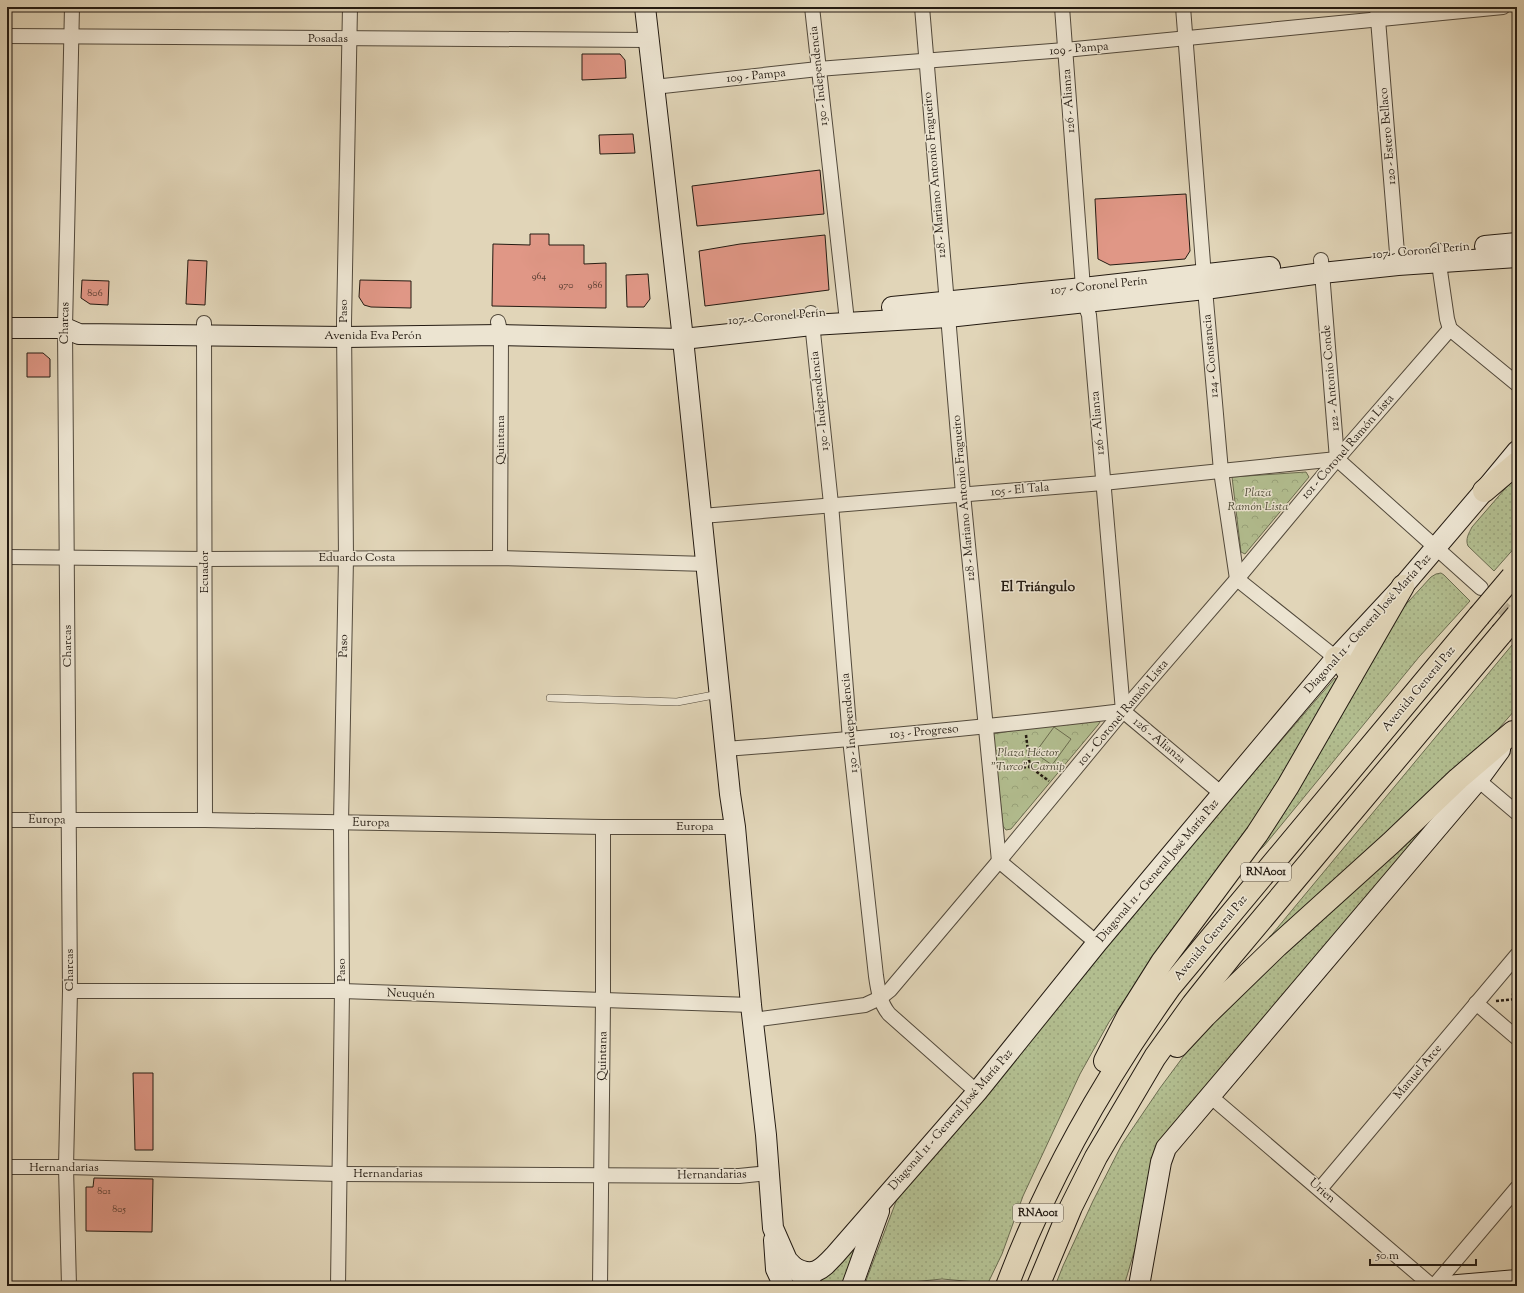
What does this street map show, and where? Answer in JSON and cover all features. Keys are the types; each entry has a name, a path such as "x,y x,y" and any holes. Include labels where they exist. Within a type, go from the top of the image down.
{"highway":[{"path":"1484,491 1517,462"},
{"name":"Avenida General Paz","path":"1007,1285 1026,1238 1072,1143 1111,1074 1140,1029 1170,987 1514,574"},
{"path":"1072,1143 1097,1077 1128,1016 1162,962 1257,834 1288,786 1403,586"},
{"name":"RNA001","path":"1038,1286 1071,1207 1096,1157 1155,1057 1193,1004 1231,956 1517,615"},
{"path":"1336,658 1344,665 1351,676"},
{"path":"1096,1157 1177,1047 1205,1016 1277,946 1391,843 1458,779 1515,730"}],"street":[{"name":"Charcas","path":"69,1286 66,1167 70,991 65,328 72,7"},
{"name":"Paso","path":"338,1286 342,991 341,823 346,558 344,330 350,7"},
{"path":"645,7 702,516 752,1012 766,1135 773,1228 787,1260 782,1277 812,1286"},
{"name":"130 - Independencia","path":"812,7 846,312"},
{"name":"128 - Mariano Antonio Fragueiro","path":"922,7 963,494 1000,861"},
{"name":"126 - Alianza","path":"1062,7 1084,295 1089,315 1123,711 1222,794"},
{"name":"124 - Constancia","path":"1183,7 1204,282 1221,471 1237,579"},
{"name":"109 - Pampa","path":"654,87 818,69 1065,50 1186,38 1378,13 1503,7"},
{"name":"120 - Estero Bellaco","path":"1378,13 1398,260"},
{"name":"Posadas","path":"7,36 649,40"},
{"name":"107 - Coronel Perín","path":"682,332 811,319 947,309 1084,295 1322,267 1438,256 1517,243"},
{"path":"1438,256 1447,319 1450,329 1517,384"},
{"name":"107 - Coronel Perín","path":"1438,256 1517,257"},
{"name":"122 - Antonio Conde","path":"1322,267 1337,459"},
{"name":"107 - Coronel Perín","path":"811,319 846,312 947,309"},
{"name":"130 - Independencia","path":"811,319 831,504 850,739 876,976 880,998 890,1014 977,1092"},
{"name":"Avenida Eva Perón","path":"7,328 65,328 80,323 205,329 500,329 682,332"},
{"name":"Ecuador","path":"205,329 205,820"},
{"name":"Quintana","path":"500,329 500,558"},
{"name":"101 - Coronel Ramón Lista","path":"752,1012 865,1004 880,998 900,979 1000,861 1123,711 1237,579 1337,459 1450,329"},
{"name":"Diagonal 11 - General José María Paz","path":"782,1277 801,1271 809,1273 818,1271 824,1267 884,1200 977,1092 1097,943 1336,658 1403,586 1517,450"},
{"path":"1337,459 1481,588"},
{"name":"105 - El Tala","path":"702,516 831,504 1103,483 1337,459"},
{"name":"Eduardo Costa","path":"7,557 205,559 500,558 707,564"},
{"path":"1237,579 1336,658"},
{"name":"103 - Progreso","path":"725,749 987,727 1123,711"},
{"path":"1139,1286 1166,1148 1478,780 1515,730"},
{"path":"1478,780 1517,813"},
{"name":"Europa","path":"7,820 205,820 603,827 734,827"},
{"name":"Quintana","path":"600,1286 602,1176 603,827"},
{"path":"1000,861 1097,943"},
{"name":"Manuel Arce","path":"1320,1189 1517,955"},
{"name":"Neuquén","path":"70,991 342,991 603,1000 752,1012"},
{"path":"1476,1003 1517,1038"},
{"name":"Urien","path":"1210,1096 1433,1286"},
{"name":"Hernandarias","path":"7,1167 66,1167 339,1174 739,1176 768,1173"},
{"path":"1433,1286 1517,1188"},
{"path":"852,1286 884,1200"},
{"path":"1446,1286 1517,1280"}],"lane":[{"path":"550,698 677,702 720,694"}],"path":[{"path":"1025,723 1030,767"},
{"path":"990,768 1030,767 1059,788"}],"green space":[{"name":"Plaza Ramón Lista","path":"1306,472 1309,477 1245,554 1241,552 1232,477"},
{"path":"1517,475 1517,545 1494,571 1468,546 1467,538 1472,527"},
{"path":"1441,573 1470,601 1419,657 1264,846 1251,858 1398,613 1431,577"},
{"path":"1512,645 1517,646 1517,708 1493,735 1254,956"},
{"path":"1335,678 1337,683 1290,770 1109,1022 1080,1074 1023,1196 1002,1254 988,1283 942,1279 912,1282 898,1286 865,1286 897,1199 1081,973"},
{"name":"Plaza Héctor \"Turco\" Carnip","path":"1093,717 1099,719 1100,722 1098,725 1011,829 1006,830 1003,826 993,734"},
{"path":"1054,727 1071,739 1052,765 1035,753"},
{"path":"1441,808 1199,1096 1140,1232 1124,1286 1055,1286 1093,1201 1122,1144 1160,1088 1203,1030"},
{"path":"1517,987 1517,1008 1515,1007 1512,994"},
{"path":"864,1231 842,1286 828,1286 821,1281"}],"building":[{"path":"582,54 620,54 625,60 626,78 582,80"},
{"path":"633,134 635,153 600,154 599,135"},
{"path":"820,170 824,214 697,226 692,186"},
{"path":"1186,194 1190,251 1185,259 1110,265 1098,259 1095,199"},
{"path":"530,234 549,234 549,245 584,245 584,264 606,263 606,308 492,306 493,244 530,245"},
{"path":"825,235 829,290 705,306 699,251 740,244"},
{"path":"188,260 207,261 205,305 186,304"},
{"path":"648,274 650,299 644,307 627,307 626,275"},
{"path":"82,280 109,281 108,305 90,304 81,298"},
{"path":"360,280 411,281 411,308 371,307 364,305 359,297"},
{"path":"27,353 43,353 50,359 50,377 27,377"},
{"path":"133,1073 153,1073 153,1150 135,1150"},
{"path":"94,1178 153,1179 152,1232 86,1231 86,1187 93,1187"}],"tunnel":[{"path":"1487,594 1517,621"}],"district":[{"name":"El Triángulo","path":"1038,588"}]}
